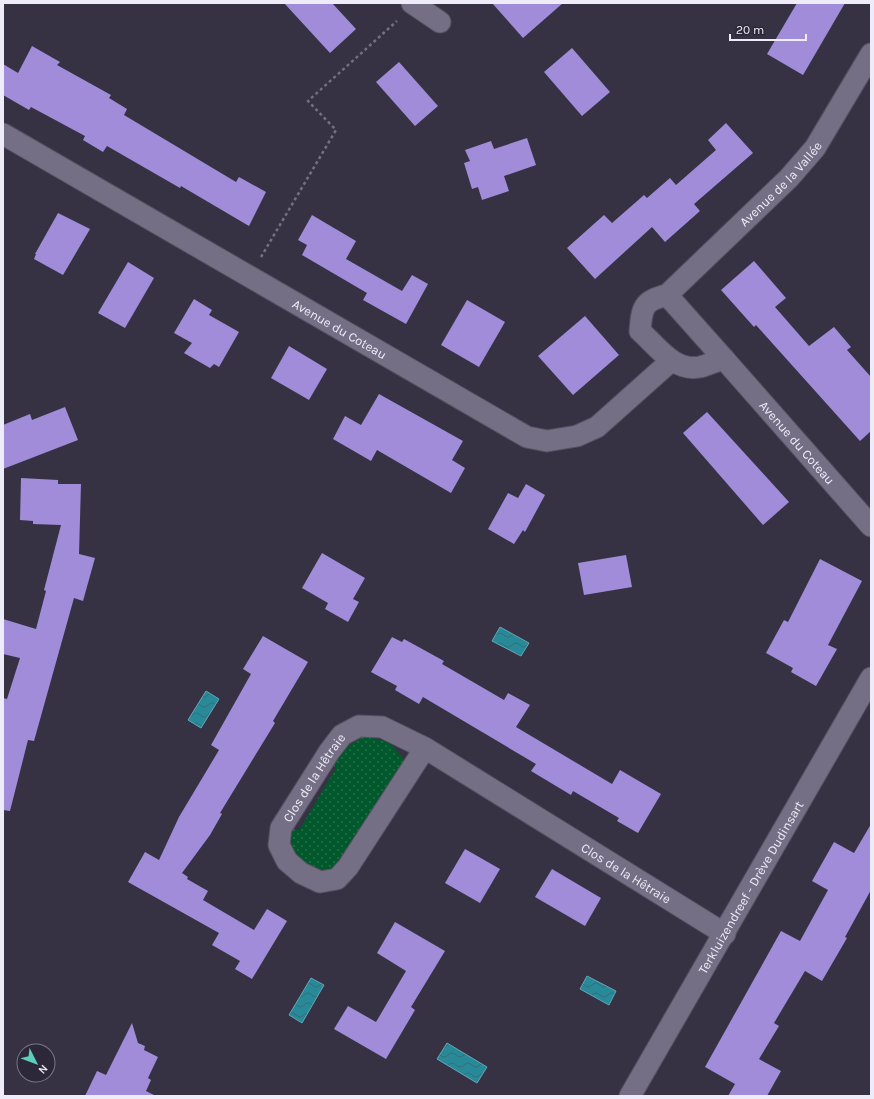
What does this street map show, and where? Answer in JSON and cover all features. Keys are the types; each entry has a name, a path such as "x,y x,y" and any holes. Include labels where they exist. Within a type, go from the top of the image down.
{"street":[{"path":"413,4 440,22"},
{"name":"Avenue de la Vallée","path":"667,295 789,178 815,148 871,54"},
{"name":"Avenue du Coteau","path":"3,134 527,438 547,441 577,436 597,427 671,361"},
{"path":"667,295 653,299 642,311 640,331 671,361 682,366 699,367 724,359"},
{"name":"Avenue du Coteau","path":"667,295 871,526"},
{"name":"Terkluizendreef - Drève Dudinsart","path":"630,1096 725,934 871,678"},
{"name":"Clos de la Hêtraie","path":"425,748 348,867 337,879 320,882 301,873 287,861 279,845 281,828 329,752 342,735 359,726 382,727 425,748 725,934"}],"path":[{"path":"249,276 336,130 308,101 413,4"}],"green space":[{"path":"364,736 389,742 404,759 401,770 336,869 320,873 306,867 287,846 290,828 299,830 336,768 330,762 339,752"}],"water":[{"path":"500,627 529,643 521,656 492,641"},
{"path":"206,691 219,699 201,728 188,720"},
{"path":"587,976 616,991 609,1005 580,989"},
{"path":"311,978 324,985 302,1023 289,1015"},
{"path":"447,1043 487,1067 477,1083 437,1059"}],"building":[{"path":"284,3 332,3 356,29 330,53"},
{"path":"492,3 563,3 523,38"},
{"path":"797,3 845,3 803,75 767,54"},
{"path":"32,46 60,62 57,65 111,95 109,98 127,109 124,115 236,182 239,177 266,192 249,226 181,186 180,188 107,146 103,152 83,140 85,136 31,107 29,110 3,95 3,64 18,73"},
{"path":"572,48 610,92 582,116 544,72"},
{"path":"399,62 438,106 415,126 376,82"},
{"path":"726,123 753,153 694,204 700,211 665,242 652,227 595,279 567,248 604,215 612,223 644,195 647,198 670,178 676,185 716,150 708,140"},
{"path":"527,138 536,165 504,176 509,191 482,200 478,187 472,189 464,163 470,161 465,150 491,141 494,149"},
{"path":"58,213 90,229 63,275 34,259 35,254"},
{"path":"312,215 356,241 346,259 402,291 412,275 428,284 406,324 363,300 367,293 302,255 307,245 298,240"},
{"path":"754,261 786,298 775,307 809,346 834,327 851,347 847,350 871,377 871,431 860,441 756,325 754,327 721,290"},
{"path":"128,262 154,278 125,328 98,313"},
{"path":"194,299 212,310 209,315 239,332 219,367 214,364 210,368 184,353 192,343 174,333"},
{"path":"467,300 505,322 479,367 441,345"},
{"path":"585,316 619,355 573,395 538,356"},
{"path":"289,346 327,369 309,400 271,378"},
{"path":"379,394 463,441 452,460 465,468 451,493 377,450 371,461 333,439 345,416 361,425"},
{"path":"65,407 78,440 3,469 3,425 30,414 32,420"},
{"path":"707,412 789,502 763,525 683,433"},
{"path":"21,478 58,480 58,484 81,484 79,554 95,558 83,601 74,598 34,741 28,740 10,811 3,810 3,698 7,699 20,658 3,654 3,619 36,629 46,591 44,590 61,525 33,524 33,521 20,520"},
{"path":"526,484 545,495 525,532 523,530 514,544 488,529 508,493 518,498"},
{"path":"322,553 365,578 353,599 359,602 348,622 325,609 328,603 302,588"},
{"path":"626,555 632,587 584,595 578,563"},
{"path":"820,559 862,581 828,645 837,649 816,686 791,672 793,668 766,653 784,620 788,622"},
{"path":"263,636 308,662 273,721 275,723 220,813 222,814 210,835 182,873 188,877 187,879 208,891 203,900 254,930 267,909 287,921 252,979 235,969 240,961 212,945 219,933 128,882 145,852 159,860 179,817 219,750 211,745 251,674 243,669"},
{"path":"392,637 402,642 404,639 444,661 442,664 504,700 508,693 530,705 516,727 612,784 620,770 661,794 638,833 617,821 619,818 573,791 571,795 531,771 536,764 423,697 419,704 395,690 397,686 371,672"},
{"path":"871,824 871,890 845,937 847,938 822,981 805,971 774,1023 779,1026 759,1059 781,1071 767,1096 728,1096 735,1084 705,1067 781,931 800,941 828,890 812,881 834,842 854,853"},
{"path":"465,849 500,869 480,903 445,883"},
{"path":"552,869 601,898 585,926 535,897"},
{"path":"395,922 445,951 411,1007 415,1010 386,1059 334,1029 348,1006 376,1022 406,971 377,953"},
{"path":"132,1023 138,1043 145,1046 144,1050 158,1057 148,1078 151,1080 146,1091 156,1096 85,1096 97,1071 106,1075"}]}
